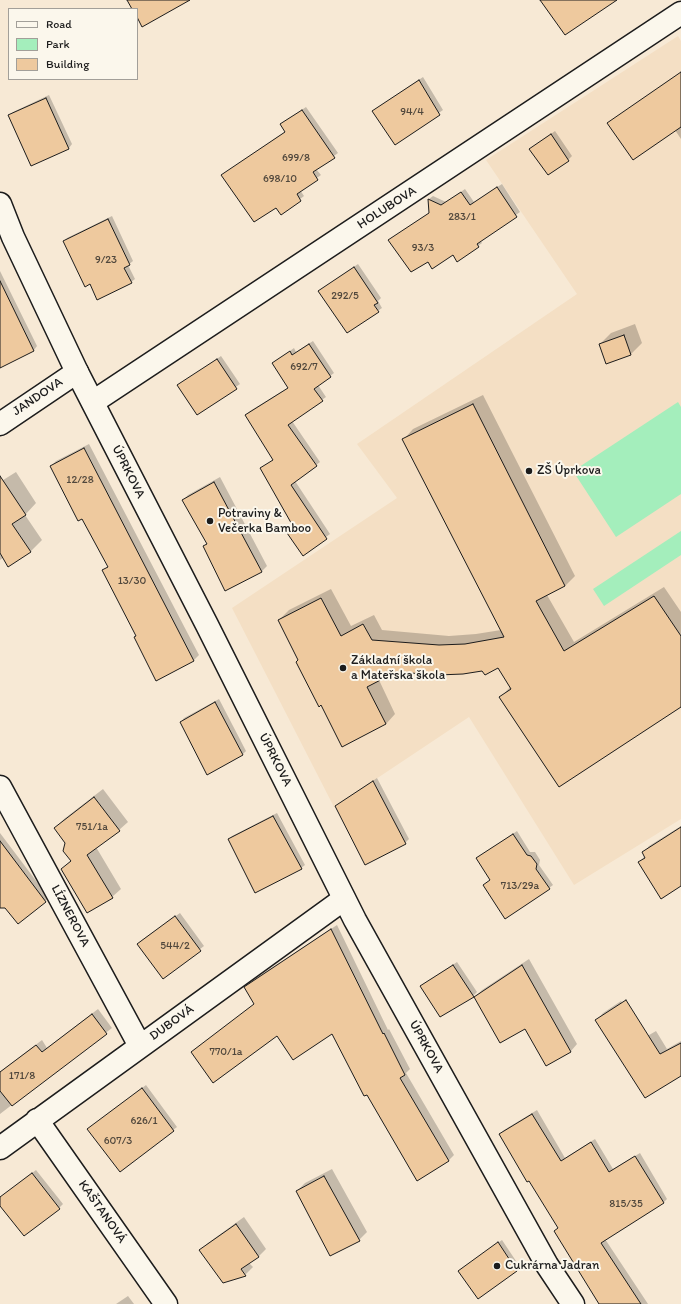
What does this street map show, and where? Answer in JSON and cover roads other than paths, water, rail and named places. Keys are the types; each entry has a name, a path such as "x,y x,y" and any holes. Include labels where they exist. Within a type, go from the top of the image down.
{"street":[{"path":"672,0 681,6"},
{"name":"HOLUBOVA","path":"93,402 681,13"},
{"name":"ÚPRKOVA","path":"0,204 13,238 77,372 207,625 362,934 547,1265 574,1304"},
{"name":"JANDOVA","path":"0,424 77,372"},
{"name":"LÍZNEROVA","path":"0,787 140,1046"},
{"name":"DUBOVÁ","path":"0,1148 344,899"},
{"name":"KAŠTANOVÁ","path":"37,1120 166,1304"}],"place":[{"name":"ZŠ Úprkova","path":"529,471"},
{"name":"Potraviny & Večerka Bamboo","path":"210,521"},
{"name":"Základní škola a Mateřska škola","path":"343,668"},
{"name":"Cukrárna Jadran","path":"497,1266"}]}
